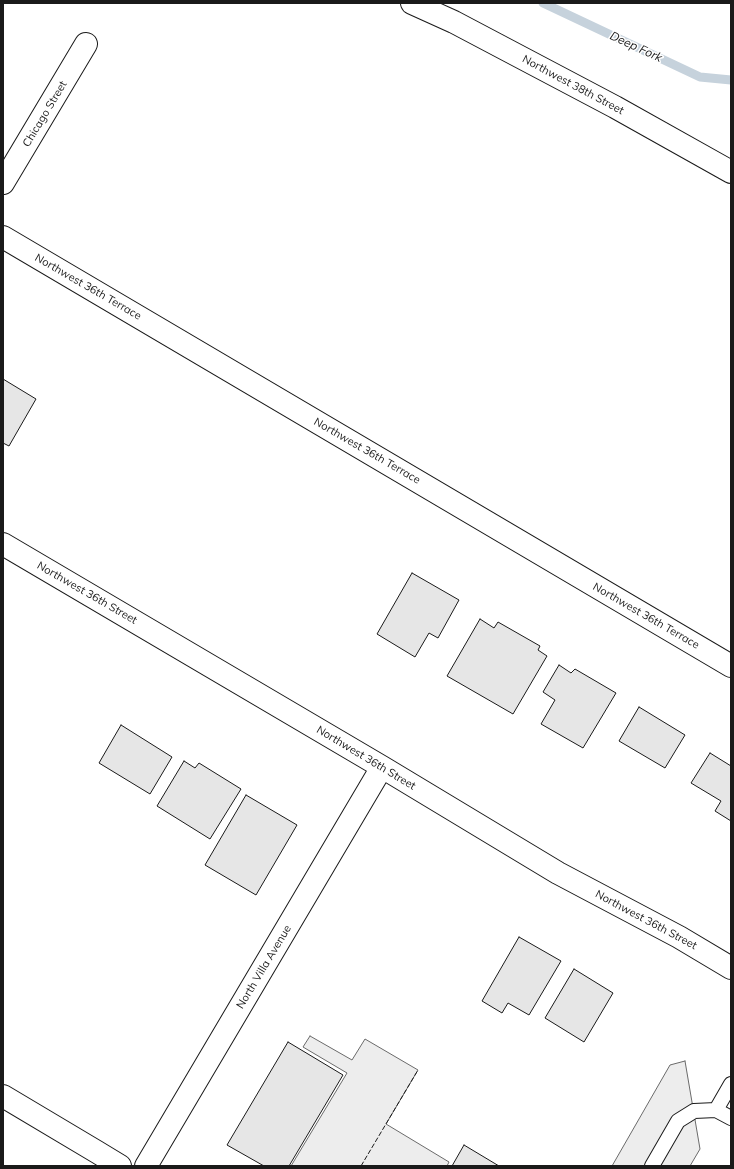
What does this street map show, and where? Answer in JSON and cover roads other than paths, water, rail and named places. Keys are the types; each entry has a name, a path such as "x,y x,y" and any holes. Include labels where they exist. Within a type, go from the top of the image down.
{"street":[{"name":"Northwest 38th Street","path":"412,3 454,22 615,107 731,172"},
{"name":"Chicago Street","path":"3,183 86,44"},
{"name":"Northwest 36th Terrace","path":"3,237 731,666"},
{"name":"Northwest 36th Street","path":"3,544 382,767 558,873 679,937 731,968"},
{"name":"North Villa Avenue","path":"146,1166 382,767"},
{"path":"3,1096 120,1166"}],"lane":[{"path":"716,1110 731,1084"},
{"path":"652,1166 678,1121 694,1111 716,1110 731,1118"}],"waterway":[{"name":"Deep Fork","path":"543,3 700,77 731,80"}]}
